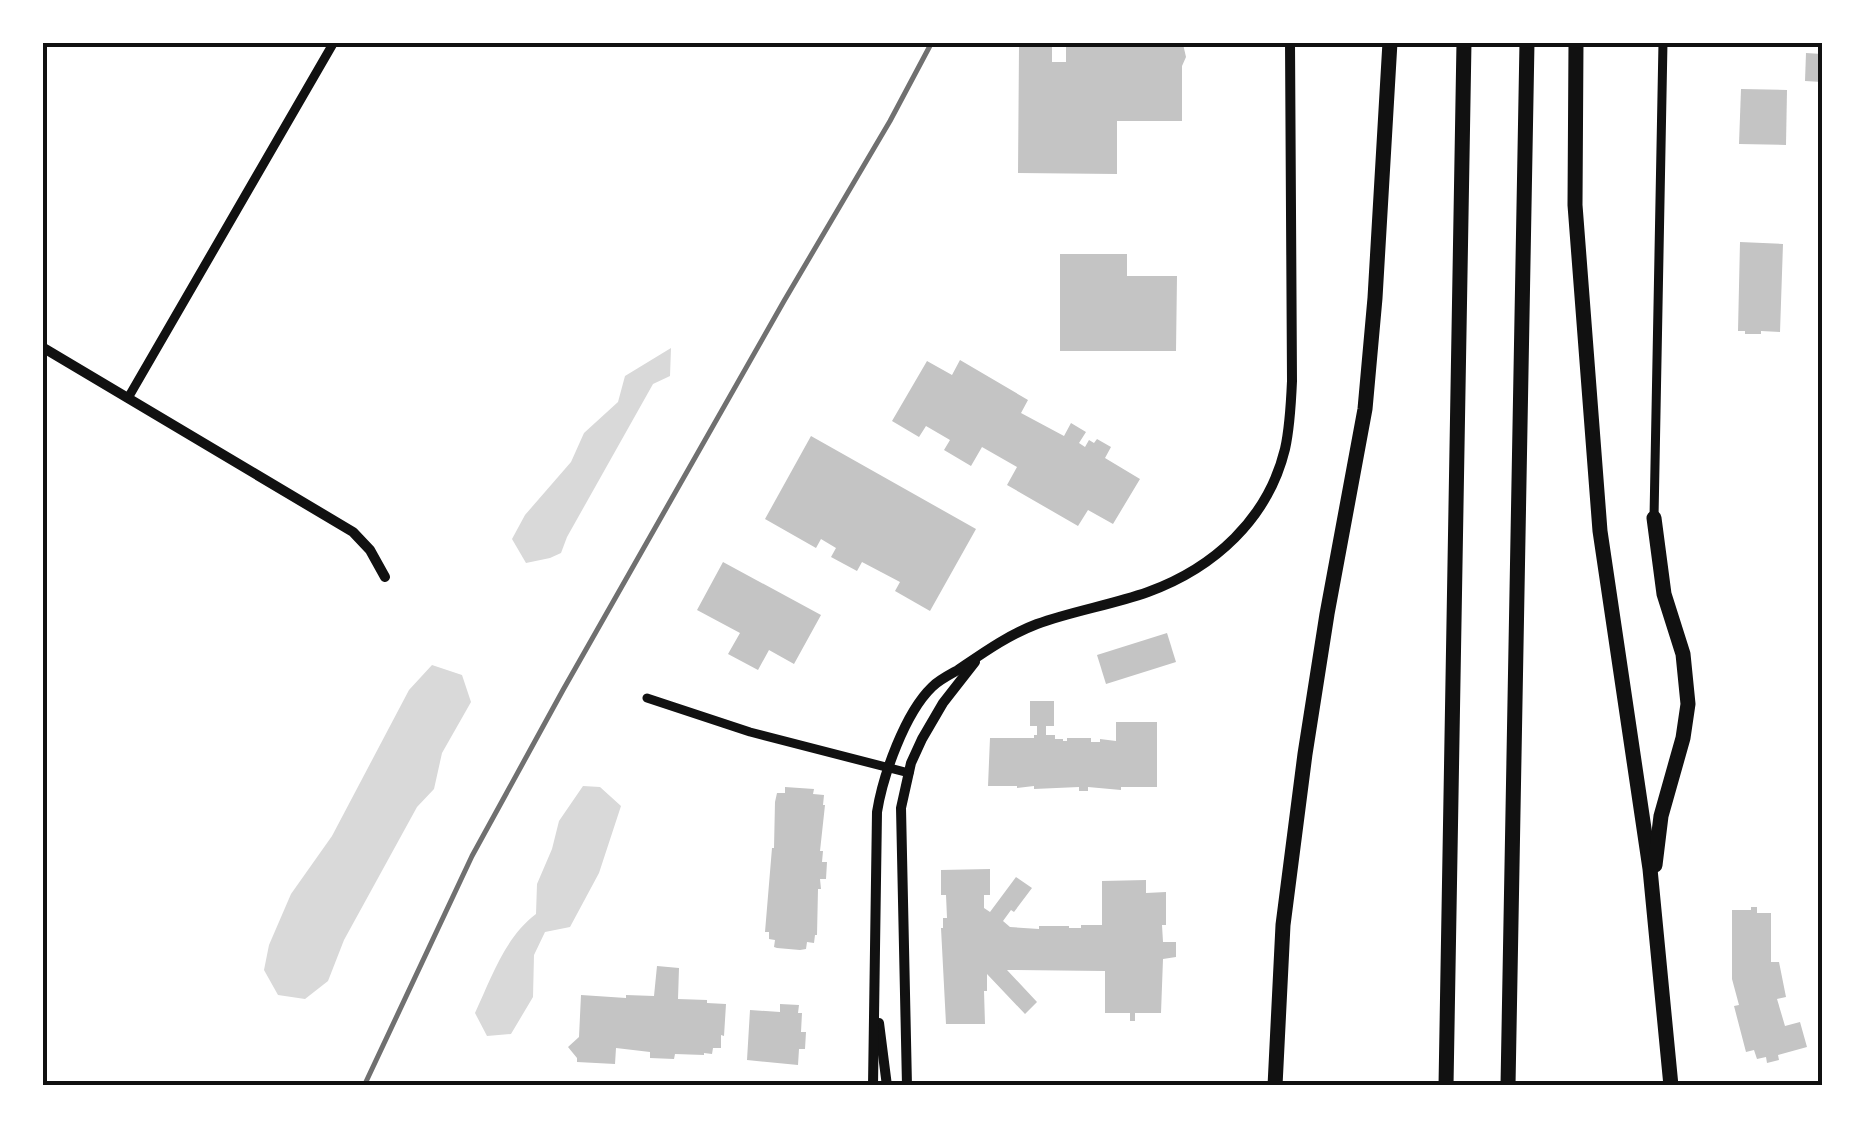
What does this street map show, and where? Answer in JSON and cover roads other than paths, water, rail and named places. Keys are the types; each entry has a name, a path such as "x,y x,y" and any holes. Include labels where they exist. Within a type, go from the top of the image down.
{"highway":[{"path":"1276,1086 1283,924 1314,695 1364,410 1375,298 1390,42"},
{"path":"1446,1086 1464,42"},
{"path":"1508,1086 1527,42"},
{"path":"1576,42 1575,204 1600,531 1652,894 1670,1086"},
{"path":"1652,894 1662,816 1688,704 1683,654 1664,594 1654,518"}],"street":[{"path":"128,398 334,42"},
{"path":"873,1086 877,812 887,768 932,686 1034,625 1138,595 1187,575 1243,530 1258,512 1279,469 1290,414 1290,42"},
{"path":"1654,518 1663,42"},
{"path":"42,347 353,532 370,550 384,577"},
{"path":"906,1086 900,823 903,794 932,721 982,654"},
{"path":"647,698 750,732 909,773"},
{"path":"875,1002 887,1086"}],"railway":[{"path":"364,1086 472,856 932,42"}]}
